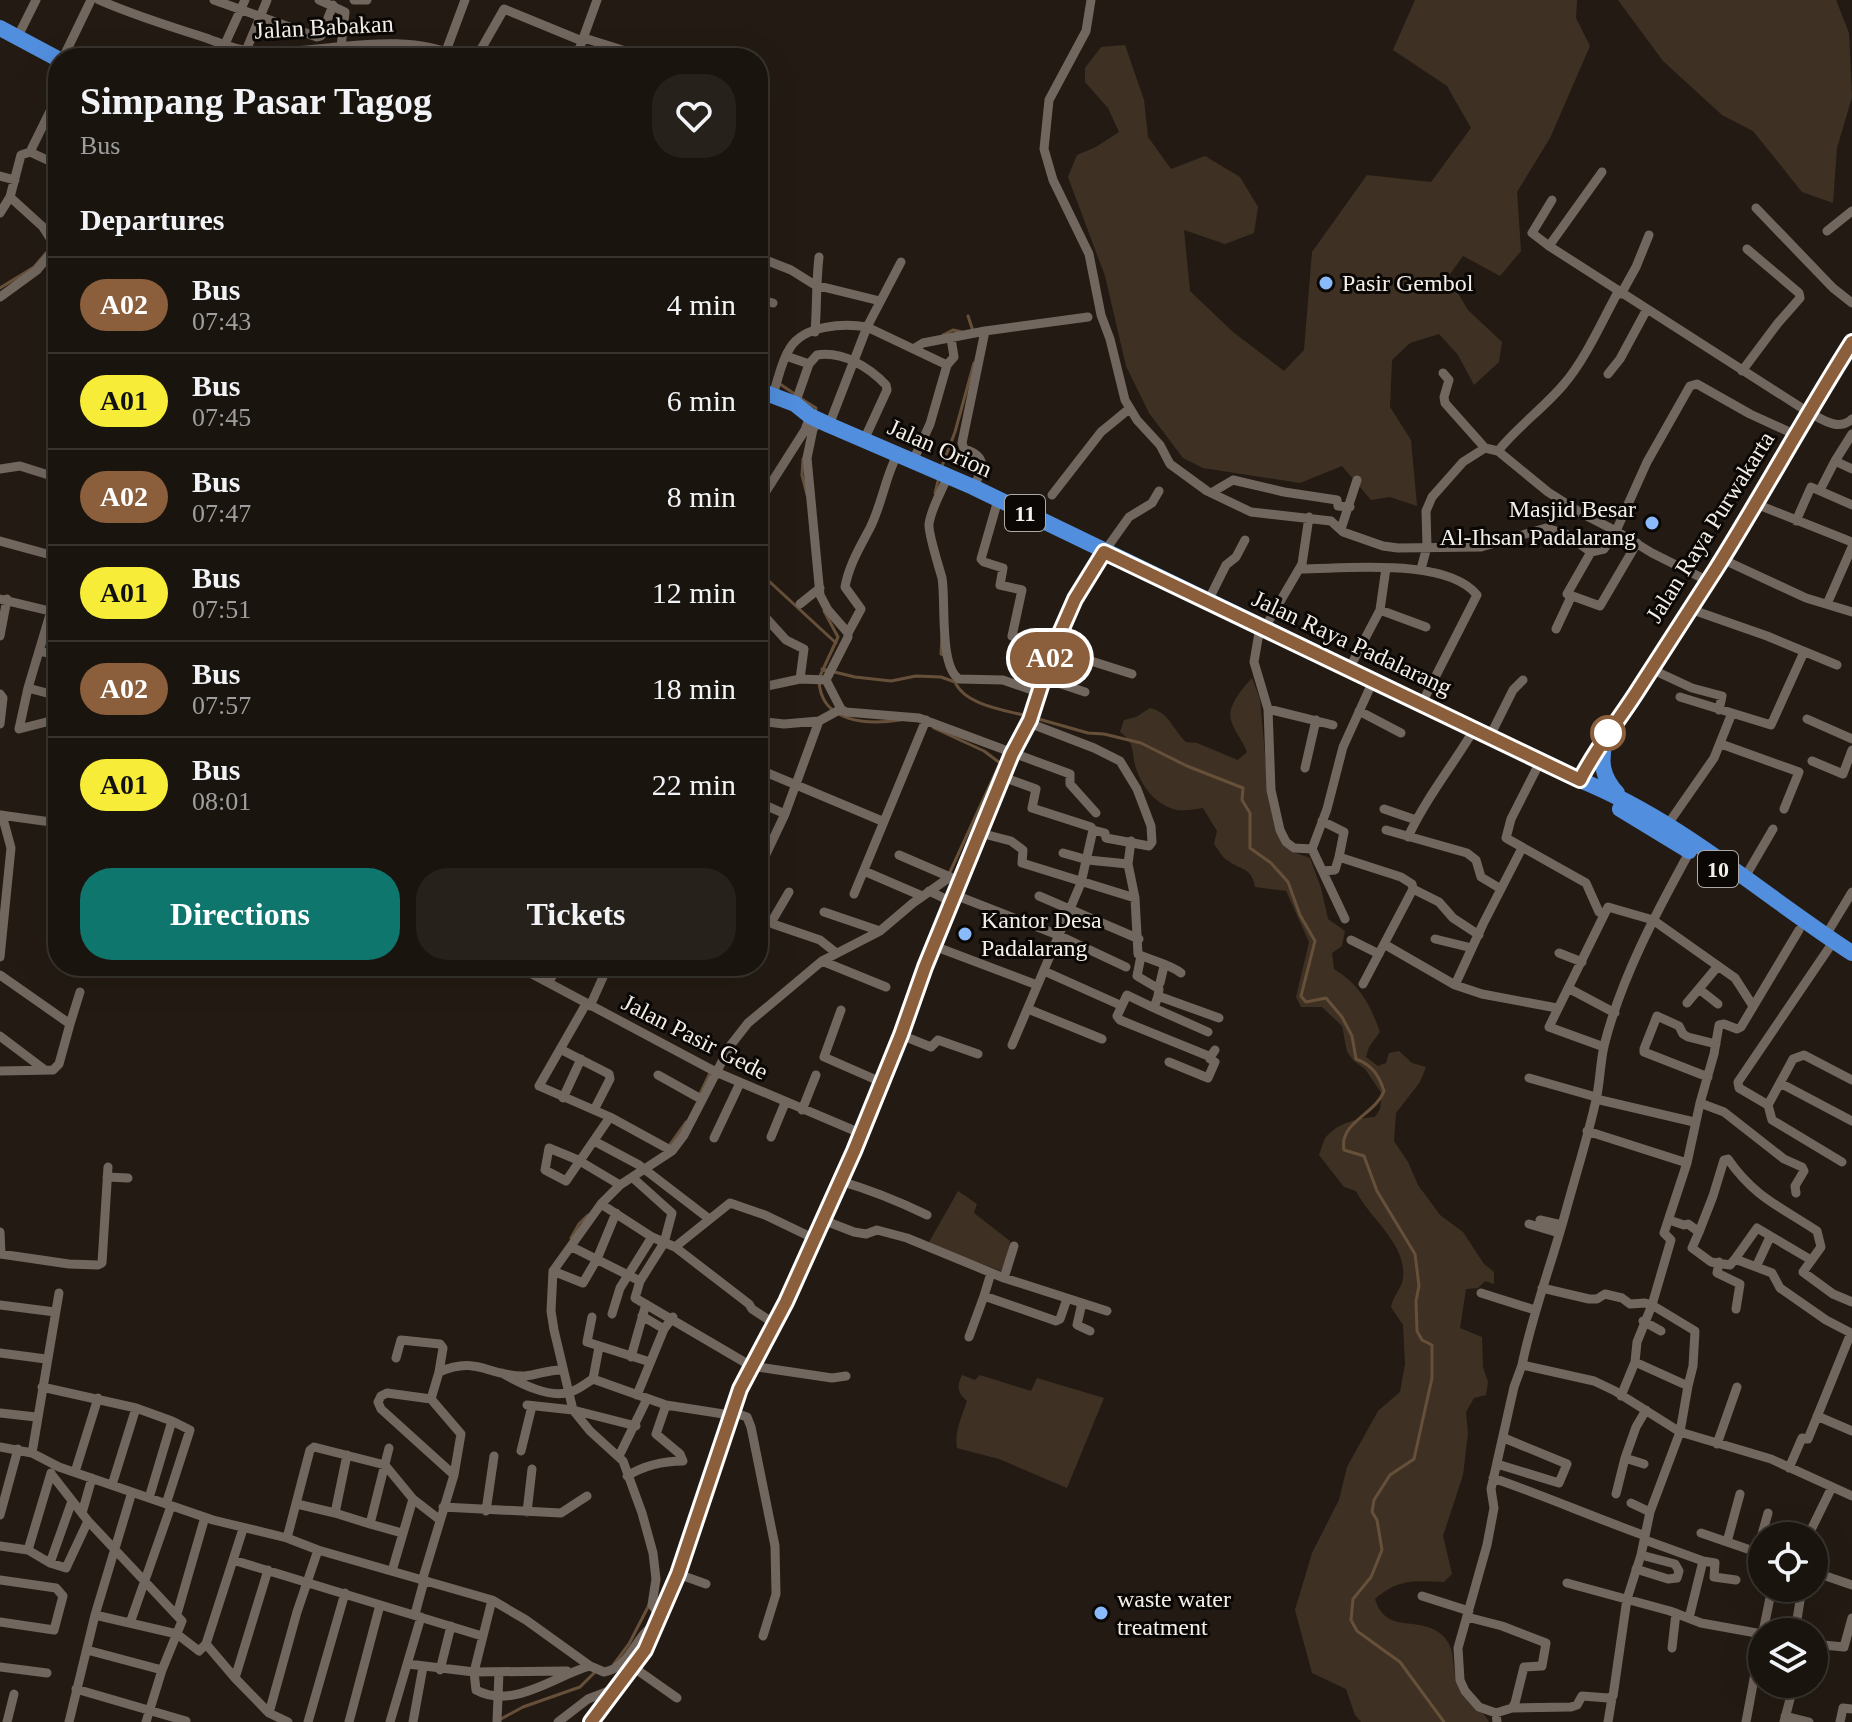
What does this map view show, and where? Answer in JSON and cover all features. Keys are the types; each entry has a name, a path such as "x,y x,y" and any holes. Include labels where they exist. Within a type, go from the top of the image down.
{"highway":[{"path":"0,28 48,52"},
{"name":"Jalan Raya Purwakarta","path":"1580,780 1722,559 1852,342"},
{"name":"Jalan Orion","path":"768,394 795,404 818,419 944,477 973,487 1104,552"},
{"name":"Jalan Raya Padalarang","path":"1104,552 1621,797 1668,824 1745,877 1852,964"},
{"path":"1606,736 1602,769 1607,783 1621,797"},
{"name":"Jalan Raya Padalarang","path":"1580,780 1600,797 1732,879 1799,930 1852,953"}],"street":[{"path":"17,38 36,0"},
{"name":"Jalan Babakan","path":"99,0 233,48"},
{"path":"124,11 128,0"},
{"path":"214,0 243,5 261,16 319,37 333,5"},
{"path":"247,48 267,0"},
{"path":"319,0 345,12"},
{"path":"341,47 345,12 353,0 367,0"},
{"path":"447,48 465,0"},
{"path":"580,48 597,0"},
{"path":"1091,0 1086,31 1049,100 1044,149 1053,180 1089,254 1101,315 1129,409 1160,445 1170,464 1211,493 1251,512 1331,521 1361,540 1383,546 1481,547 1546,528 1566,534 1591,552"},
{"path":"66,48 90,2"},
{"path":"225,44 243,5"},
{"path":"482,48 504,9 612,48"},
{"name":"Jalan Babakan","path":"333,48 403,42 431,48"},
{"path":"30,152 48,115"},
{"path":"0,213 10,197 21,155 30,152 48,160"},
{"path":"1549,246 1602,172"},
{"path":"0,176 15,180"},
{"path":"10,197 48,234"},
{"path":"1552,200 1532,233 1549,246 1808,412 1836,425 1847,424 1852,419"},
{"path":"1756,208 1833,288 1852,303"},
{"path":"1827,231 1852,211"},
{"path":"1498,451 1568,381 1636,267 1649,235"},
{"path":"1742,371 1800,298 1799,293 1747,249"},
{"path":"0,297 37,270 48,255"},
{"path":"815,332 815,285 819,257"},
{"path":"768,261 791,270 815,285 880,301"},
{"path":"848,633 828,610 820,595 807,458 813,429 854,362 867,327 901,262"},
{"path":"768,302 773,303"},
{"path":"1608,374 1620,359 1647,309"},
{"path":"913,349 923,343 984,331 1088,317"},
{"path":"768,388 795,342 815,332 846,325 867,327 947,365"},
{"path":"973,487 983,463 974,452 964,449 962,443 984,331"},
{"path":"837,711 828,674 861,609 845,587 848,574 870,528 889,472 905,459 930,424 947,365 955,353 951,338"},
{"path":"795,404 809,364 817,355 825,354 854,362 875,373 887,390 864,440"},
{"path":"786,356 809,364"},
{"path":"1443,373 1449,380 1443,398 1445,403 1485,448 1498,451 1548,492 1581,513 1708,581"},
{"path":"1637,543 1600,606 1567,594 1591,552 1604,549 1616,531 1647,462 1691,385 1697,384 1796,435"},
{"path":"1052,495 1101,432 1129,409"},
{"path":"768,488 805,430 818,419"},
{"path":"1820,490 1852,434"},
{"path":"1421,569 1427,547 1426,511 1432,497 1463,462 1485,448"},
{"path":"1835,461 1852,469"},
{"path":"0,469 20,466 48,475"},
{"path":"944,477 929,530 942,578 952,672 959,679 1003,680 1038,692"},
{"path":"1211,493 1233,480 1337,500 1338,506 1350,507"},
{"path":"1341,529 1357,480"},
{"path":"1796,521 1811,487 1852,505"},
{"path":"593,1721 645,1650 678,1574 731,1413 840,1181 1012,754 1030,718 1053,649 1075,599 1129,517 1152,503 1159,491"},
{"path":"998,500 982,561 1003,568 1000,585 1022,590 1012,636 1132,674"},
{"path":"1756,504 1852,545 1827,604"},
{"path":"1309,517 1300,569 1262,628 1254,662 1268,709 1271,790 1280,830 1290,846 1312,849"},
{"path":"1208,601 1226,565 1236,557 1245,540"},
{"path":"0,541 48,554"},
{"path":"1722,559 1806,598 1852,612"},
{"path":"1349,669 1380,610 1386,568"},
{"path":"1300,569 1421,569 1459,582 1477,595 1422,703"},
{"path":"800,604 820,588"},
{"path":"1556,629 1571,597"},
{"path":"0,636 4,599 48,610"},
{"path":"1690,609 1837,665"},
{"path":"1380,610 1426,627"},
{"path":"768,620 786,640 804,649 800,679"},
{"path":"20,724 28,688 48,629"},
{"path":"40,651 48,653"},
{"path":"1680,697 1768,725 1773,723 1804,652"},
{"path":"1651,669 1692,688 1722,696 1719,710"},
{"path":"768,686 828,674"},
{"path":"1043,678 1085,692"},
{"path":"1408,837 1416,820 1523,680"},
{"path":"1345,919 1312,849 1343,747 1373,681"},
{"path":"28,688 48,693"},
{"path":"0,694 3,698 0,722 20,724 48,720"},
{"path":"1268,709 1333,725"},
{"path":"768,722 819,721 837,711 905,716 1070,774 1070,784 1096,813"},
{"path":"1359,711 1401,733"},
{"path":"1668,824 1721,744 1732,713"},
{"path":"1003,777 1036,789 1032,808 1091,827 1105,833 1106,838 1149,846 1152,842 1152,833 1137,789 1120,761 1030,718"},
{"path":"1807,719 1852,739"},
{"path":"1305,768 1316,720"},
{"path":"768,848 785,814 819,721"},
{"path":"854,894 925,723"},
{"path":"1721,744 1799,772 1784,809"},
{"path":"1812,761 1847,777 1852,750"},
{"path":"1541,760 1511,819 1506,838 1586,883 1599,912 1604,915"},
{"path":"768,774 882,821"},
{"path":"768,806 785,814"},
{"path":"1384,809 1416,820"},
{"path":"0,957 11,848 1,815 48,822"},
{"path":"1322,821 1344,832 1335,870 1323,871"},
{"path":"1745,877 1773,829"},
{"path":"1012,1045 1081,883 1093,830"},
{"path":"1386,830 1467,853 1476,860 1481,877 1501,889"},
{"path":"980,833 1016,843 1023,850 1022,863 1135,898"},
{"path":"1131,841 1128,864 1135,898 1139,939 1137,952 1181,973"},
{"path":"1455,985 1522,848"},
{"path":"1422,1596 1468,1614 1546,1643 1542,1666 1524,1667 1512,1708 1497,1718 1471,1699 1460,1680 1458,1648 1468,1614 1492,1519 1493,1478 1514,1387 1596,1098 1604,1047 1653,920 1690,851"},
{"path":"1063,853 1088,860 1128,864"},
{"path":"899,855 961,881"},
{"path":"1339,857 1401,877 1412,884 1413,889 1439,902 1453,918 1479,935"},
{"path":"864,871 922,894 954,898 1058,935 1126,967"},
{"path":"657,1619 652,1605 656,1579 653,1553 642,1513 619,1456 568,1410 551,1311 553,1271 601,1204 620,1185 633,1178 684,1135 699,1098 730,1046 748,1023 833,951 877,930 948,877"},
{"path":"1363,984 1413,889"},
{"path":"789,892 773,924 820,940 833,951"},
{"path":"1768,1105 1739,1088 1738,1082 1827,942 1852,892"},
{"path":"1039,896 1139,939"},
{"path":"1604,1047 1549,1029 1609,907 1653,920 1735,978 1753,1006"},
{"path":"824,912 877,930"},
{"path":"1621,1396 1635,1362 1636,1344 1652,1305 1671,1240 1664,1233 1687,1163 1694,1122 1719,1025 1739,1029 1799,930"},
{"path":"1435,939 1472,948"},
{"path":"1351,940 1381,949 1455,985 1482,994 1557,1008"},
{"path":"934,946 1037,985"},
{"path":"1559,953 1582,962"},
{"path":"1141,956 1137,976 1159,989 1154,1008"},
{"path":"822,961 886,987"},
{"path":"1160,983 1164,966"},
{"path":"1687,1003 1718,966"},
{"path":"1044,971 1120,1005"},
{"path":"0,975 70,1024"},
{"name":"Jalan Pasir Gede","path":"540,976 716,1072 860,1133"},
{"path":"549,981 552,976"},
{"path":"603,976 539,1086 610,1117 669,1149"},
{"path":"1568,988 1615,1013"},
{"path":"1699,989 1718,1004"},
{"path":"0,1071 53,1070 59,1064 80,992"},
{"path":"1169,1062 1208,1078 1215,1062 1210,1059 1213,1053 1120,1020 1117,1016 1120,1005 1127,995 1208,1032"},
{"path":"1158,996 1219,1018"},
{"path":"1028,1009 1102,1039"},
{"path":"841,1010 824,1057 881,1082"},
{"path":"1708,1077 1644,1052 1644,1049 1657,1016 1679,1026 1688,1037 1716,1044"},
{"path":"901,1035 931,1047 938,1040 978,1054"},
{"path":"0,1036 46,1070"},
{"path":"560,1049 610,1077 594,1110"},
{"path":"1842,1162 1772,1120 1768,1105 1793,1059 1804,1055 1852,1080"},
{"path":"563,1098 581,1059"},
{"path":"658,1075 699,1098"},
{"path":"802,1110 816,1075"},
{"path":"1529,1078 1694,1122"},
{"path":"714,1138 740,1083"},
{"path":"1780,1083 1852,1121"},
{"path":"771,1137 785,1103"},
{"path":"1700,1103 1724,1112 1784,1159 1802,1167 1804,1171 1795,1188 1796,1193"},
{"path":"610,1117 578,1160 620,1185"},
{"path":"1587,1131 1687,1163"},
{"path":"594,1141 643,1168 708,1218"},
{"path":"1811,1260 1757,1228 1730,1265 1711,1262 1692,1248 1724,1160 1728,1159 1740,1176 1774,1206 1817,1231 1821,1247 1804,1273 1833,1294 1852,1302"},
{"path":"0,1232 1,1254 98,1265 102,1263 108,1172 128,1178"},
{"path":"633,1178 672,1210 664,1243 640,1281 635,1296 751,1366 832,1378 846,1376"},
{"path":"840,1181 885,1198 890,1197 927,1215"},
{"path":"675,1247 730,1203 765,1215 815,1239"},
{"path":"601,1204 652,1237 675,1247 775,1324"},
{"path":"553,1271 583,1283 597,1259 616,1213"},
{"path":"823,1220 854,1232 866,1234 877,1230 907,1238 1004,1278 1107,1311"},
{"path":"1540,1220 1561,1229"},
{"path":"1669,1220 1688,1224 1699,1232"},
{"path":"1529,1224 1561,1229"},
{"path":"612,1314 617,1293 652,1237"},
{"path":"1756,1267 1770,1237"},
{"path":"1004,1278 1014,1246"},
{"path":"572,1247 640,1281"},
{"path":"1735,1259 1772,1273 1780,1288 1850,1326 1851,1333 1842,1359 1808,1439 1802,1438 1789,1468"},
{"path":"1719,1262 1717,1273 1740,1284 1736,1309"},
{"path":"969,1337 991,1273"},
{"path":"1542,1288 1589,1299 1605,1294 1622,1298 1630,1304 1652,1305 1695,1331 1693,1366 1680,1432 1650,1512 1627,1599 1608,1722"},
{"path":"32,1453 59,1293"},
{"path":"1481,1293 1535,1310"},
{"path":"984,1296 1056,1321 1060,1319 1067,1299"},
{"path":"1082,1303 1077,1325 1090,1331"},
{"path":"631,1357 646,1304"},
{"path":"0,1305 55,1312"},
{"path":"642,1316 664,1329"},
{"path":"592,1317 586,1339 599,1347 650,1362"},
{"path":"619,1456 636,1426 650,1362 664,1329 673,1317"},
{"path":"1643,1321 1661,1331"},
{"path":"396,1358 401,1340 440,1344 443,1348 431,1399"},
{"path":"593,1379 599,1347"},
{"path":"0,1353 46,1359"},
{"path":"1635,1362 1688,1386"},
{"path":"439,1372 469,1364 526,1376 562,1370"},
{"path":"1522,1365 1594,1381 1680,1432 1742,1449 1852,1496"},
{"path":"502,1373 522,1384 563,1393 593,1379 666,1405 747,1417 775,1546 776,1594 763,1636"},
{"path":"42,1387 136,1408 190,1430 130,1623"},
{"path":"1717,1444 1737,1387"},
{"path":"390,1722 408,1664 423,1581 454,1475 461,1434 431,1399 387,1393 381,1396 378,1404 393,1421 454,1475"},
{"path":"75,1472 98,1398"},
{"path":"627,1476 661,1462 683,1461 680,1454 656,1434 666,1405"},
{"path":"521,1451 529,1406 568,1410 636,1426"},
{"path":"112,1485 136,1408"},
{"path":"1616,1494 1636,1427 1646,1410"},
{"path":"0,1413 36,1417"},
{"path":"1817,1416 1852,1431"},
{"path":"149,1498 172,1421"},
{"path":"1497,1464 1559,1483 1567,1464 1504,1438"},
{"path":"0,1447 32,1453 47,1462 243,1529 287,1538 318,1550 492,1600 526,1620 590,1666 604,1672 621,1666 647,1628 657,1619"},
{"path":"287,1538 310,1450 314,1447 385,1465 413,1499 440,1520"},
{"path":"370,1524 389,1448"},
{"path":"0,1515 4,1491 18,1449"},
{"path":"335,1513 347,1455"},
{"path":"486,1511 494,1456"},
{"path":"1625,1458 1644,1464"},
{"path":"47,1462 52,1475 85,1517 182,1623 162,1670 146,1722"},
{"path":"527,1512 532,1469"},
{"path":"28,1550 52,1475"},
{"path":"0,1546 28,1550 50,1563 69,1567 85,1517 92,1478"},
{"path":"1493,1478 1571,1505 1595,1519 1715,1563 1716,1578 1736,1580"},
{"path":"1815,1522 1832,1487"},
{"path":"69,1722 95,1615 132,1492"},
{"path":"1727,1542 1740,1494"},
{"path":"443,1507 561,1513 587,1496"},
{"path":"392,1571 413,1499"},
{"path":"50,1563 72,1501"},
{"path":"1631,1503 1650,1512"},
{"path":"297,1504 402,1533"},
{"path":"1766,1522 1768,1513"},
{"path":"177,1614 205,1517"},
{"path":"95,1615 177,1634 196,1650 201,1649 206,1644 243,1529"},
{"path":"1701,1533 1748,1549"},
{"path":"269,1713 318,1550"},
{"path":"1636,1569 1668,1579 1677,1578 1679,1571 1675,1564 1641,1555"},
{"path":"233,1560 482,1636"},
{"path":"1689,1618 1703,1561"},
{"path":"235,1678 268,1570"},
{"path":"678,1574 706,1584"},
{"path":"1828,1577 1852,1585"},
{"path":"0,1580 56,1588 63,1596 54,1630 0,1622"},
{"path":"1567,1583 1713,1626 1748,1630"},
{"path":"308,1722 345,1593"},
{"path":"492,1600 474,1672 473,1686 476,1690 498,1697 513,1697 571,1671 590,1666"},
{"path":"349,1722 380,1605"},
{"path":"1672,1648 1676,1613"},
{"path":"1828,1645 1844,1647 1852,1618"},
{"path":"440,1670 451,1626"},
{"path":"206,1644 269,1713 288,1722"},
{"path":"87,1650 162,1670"},
{"path":"408,1664 474,1672 571,1671"},
{"path":"0,1667 47,1673"},
{"path":"413,1722 423,1667"},
{"path":"633,1667 677,1698"},
{"path":"497,1722 499,1672"},
{"path":"558,1722 588,1699 617,1688"},
{"path":"76,1689 186,1721"},
{"path":"7,1722 14,1694"},
{"path":"1512,1708 1571,1707 1577,1705 1582,1696 1612,1698"},
{"path":"1746,1722 1751,1698"},
{"path":"1790,1698 1784,1719 1809,1722"},
{"path":"1840,1722 1842,1709 1852,1709"}],"shaded area":[{"path":"1415,0 1577,0 1576,18 1590,46 1550,138 1517,192 1521,251 1500,276 1463,256 1448,277 1468,310 1502,342 1499,362 1474,385 1458,355 1439,334 1410,343 1392,360 1390,407 1411,440 1417,506 1390,497 1371,500 1342,466 1300,483 1203,468 1183,458 1149,413 1126,366 1105,276 1068,177 1077,155 1119,132 1108,108 1085,82 1085,68 1101,47 1125,45 1144,100 1148,137 1171,169 1205,156 1240,177 1258,207 1254,233 1225,244 1184,230 1190,291 1233,332 1284,371 1304,350 1312,252 1367,175 1431,182 1471,128 1447,86 1393,50"},
{"path":"1618,0 1836,0 1849,33 1852,97 1837,148 1833,203 1802,192 1753,131 1722,115 1663,61"},
{"path":"1252,678 1260,699 1267,777 1281,843 1293,852 1310,858 1328,919 1345,931 1342,946 1332,953 1334,969 1363,996 1380,1032 1366,1057 1378,1066 1386,1063 1389,1053 1399,1051 1412,1063 1426,1067 1420,1082 1396,1113 1394,1141 1418,1185 1440,1215 1463,1232 1484,1264 1494,1272 1494,1284 1485,1281 1478,1288 1466,1289 1460,1328 1482,1337 1483,1367 1488,1382 1486,1395 1474,1398 1466,1412 1468,1433 1463,1475 1443,1536 1452,1574 1444,1582 1400,1584 1375,1599 1380,1610 1394,1621 1422,1626 1441,1634 1450,1646 1461,1691 1489,1722 1361,1722 1355,1715 1346,1689 1312,1673 1295,1610 1312,1553 1339,1500 1347,1467 1378,1411 1400,1392 1405,1364 1403,1325 1391,1307 1403,1278 1399,1254 1356,1191 1344,1187 1319,1155 1326,1137 1336,1128 1355,1120 1375,1117 1380,1109 1382,1094 1365,1069 1347,1052 1342,1026 1322,1007 1301,1007 1296,997 1309,942 1286,891 1255,887 1248,872 1223,857 1214,844 1217,831 1203,808 1177,810 1162,804 1150,794 1135,765 1130,743 1120,732 1124,720 1150,708 1166,718 1186,742 1197,743 1238,760 1247,752 1232,723 1231,711"},
{"path":"958,1191 977,1204 974,1213 1010,1241 1004,1272 928,1244"},
{"path":"962,1375 975,1380 980,1375 1031,1391 1037,1378 1104,1398 1067,1488 999,1459 957,1448 958,1430 967,1401 959,1390"}],"waterway":[{"path":"0,288 34,267 48,251"},
{"path":"968,316 973,331"},
{"path":"943,335 953,330 962,332"},
{"path":"942,466 974,363"},
{"path":"780,384 796,395"},
{"path":"800,398 816,408 815,413"},
{"path":"803,459 802,475 807,495"},
{"path":"935,493 939,477"},
{"path":"768,580 836,643"},
{"path":"820,676 838,637 824,611"},
{"path":"942,637 941,654 944,655"},
{"path":"822,669 891,681 916,676 941,677 955,682 960,690 976,701 1027,716"},
{"path":"819,681 828,706 837,713 861,721 900,720"},
{"path":"1035,718 1088,733 1141,743 1187,766 1243,788 1242,800 1250,813 1250,848 1271,863 1288,882 1300,915 1315,941 1301,996 1306,1002 1326,998 1342,1017 1352,1036 1356,1059 1371,1068 1382,1085 1384,1091 1379,1099 1347,1132 1344,1150 1364,1156 1377,1191 1415,1254 1419,1286 1417,1331 1422,1340 1432,1345 1432,1378 1414,1459 1390,1475 1374,1500 1372,1512 1377,1520 1382,1550 1371,1577 1353,1599 1351,1620 1357,1631 1400,1662 1444,1722"},
{"path":"934,728 984,751 1000,763 950,872"},
{"path":"700,1094 710,1073"},
{"path":"669,1146 686,1122"},
{"path":"571,1238 588,1215"},
{"path":"614,1664 629,1644 649,1605"},
{"path":"499,1720 523,1707 580,1687 594,1673"}],"bus line":[{"name":"A02","path":"591,1722 645,1650 678,1574 740,1389 786,1302 854,1151 925,967 1012,754 1030,720 1053,649 1075,599 1104,552 1580,780 1718,566 1852,342"}],"place":[{"name":"Pasir Gembol","path":"1326,283"},
{"name":"Masjid Besar Al-Ihsan Padalarang","path":"1652,523"},
{"name":"Kantor Desa Padalarang","path":"965,934"},
{"name":"waste water treatment","path":"1101,1613"}]}
